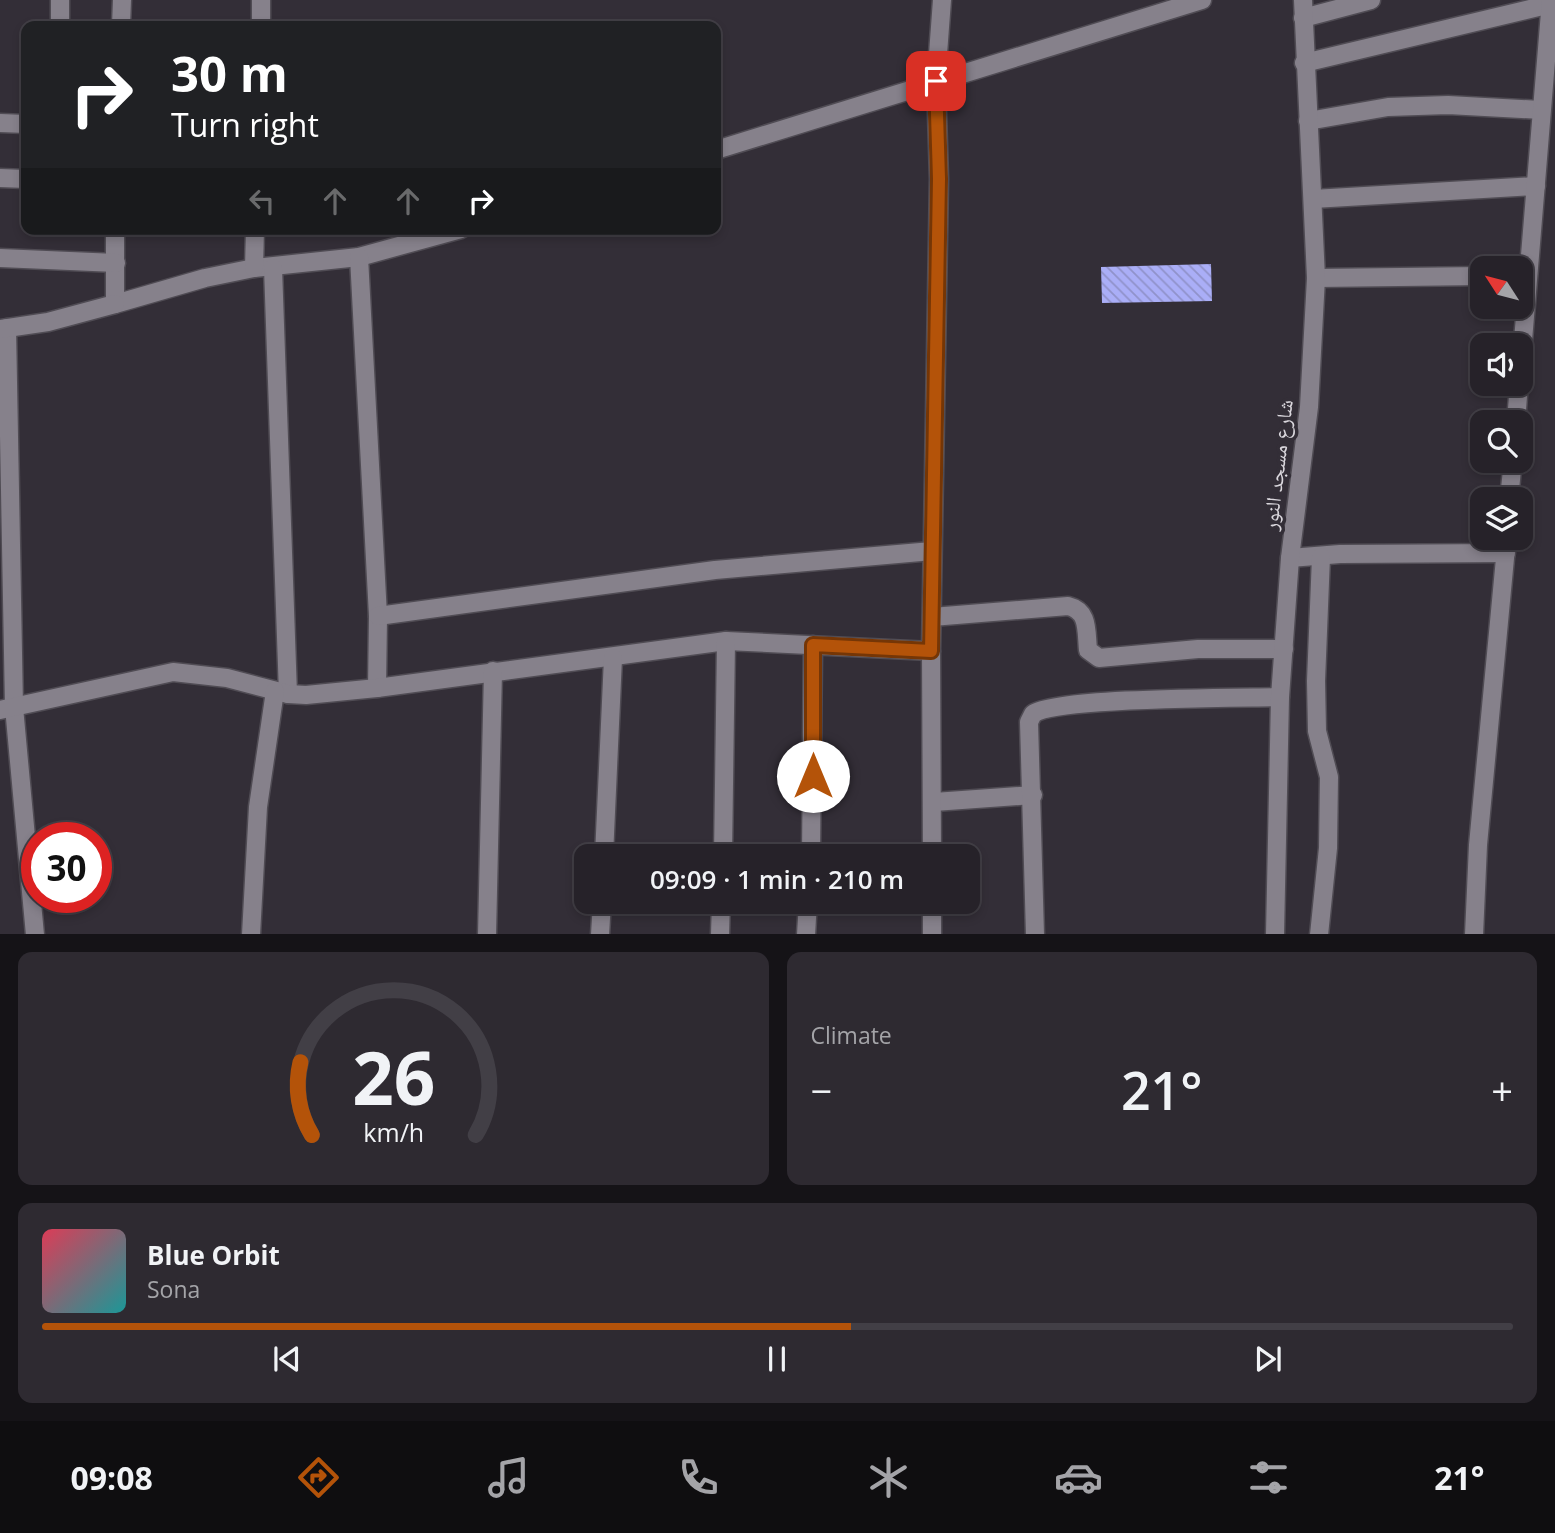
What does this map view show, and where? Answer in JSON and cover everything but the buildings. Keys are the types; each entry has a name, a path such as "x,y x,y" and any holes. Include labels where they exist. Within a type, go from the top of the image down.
{"street":[{"path":"60,0 60,21"},
{"path":"121,21 122,0"},
{"path":"261,0 261,21"},
{"path":"932,844 932,551 939,179 936,81 942,0"},
{"path":"721,148 1202,0"},
{"path":"1303,9 1371,0"},
{"path":"1304,63 1552,2 1536,186 1527,256"},
{"name":"شارع مسجد النور","path":"1275,934 1280,696 1290,558 1308,407 1316,278 1303,9"},
{"path":"1308,121 1388,107 1448,105 1541,110"},
{"path":"0,123 21,124"},
{"path":"0,178 21,179"},
{"path":"1313,199 1536,186"},
{"path":"115,235 115,304"},
{"path":"254,268 255,235"},
{"path":"35,934 7,708 3,328 48,321 205,278 254,268 359,257 439,235"},
{"path":"359,257 377,616 377,688"},
{"path":"0,258 116,263"},
{"path":"251,934 258,807 281,693 273,268"},
{"path":"1316,278 1470,276"},
{"path":"1290,558 1470,547"},
{"path":"1474,934 1478,845 1506,550"},
{"path":"377,616 715,570 932,551"},
{"path":"1319,934 1328,848 1329,777 1317,731 1315,681 1321,557"},
{"path":"932,617 1068,606 1080,610 1084,615 1088,650 1099,658 1198,649 1284,649"},
{"path":"7,708 173,672 227,678 281,693 377,688 726,641 931,651"},
{"path":"723,844 726,641"},
{"path":"811,844 813,645"},
{"path":"605,844 613,658"},
{"path":"487,934 493,671"},
{"path":"1035,934 1029,722 1038,710 1088,703 1280,696"},
{"path":"933,802 1033,795"},
{"path":"600,934 601,914"},
{"path":"720,934 721,914"},
{"path":"806,934 807,914"},
{"path":"932,914 932,934"}],"route":[{"path":"813,776 813,645 931,651 939,179 936,81"}]}
